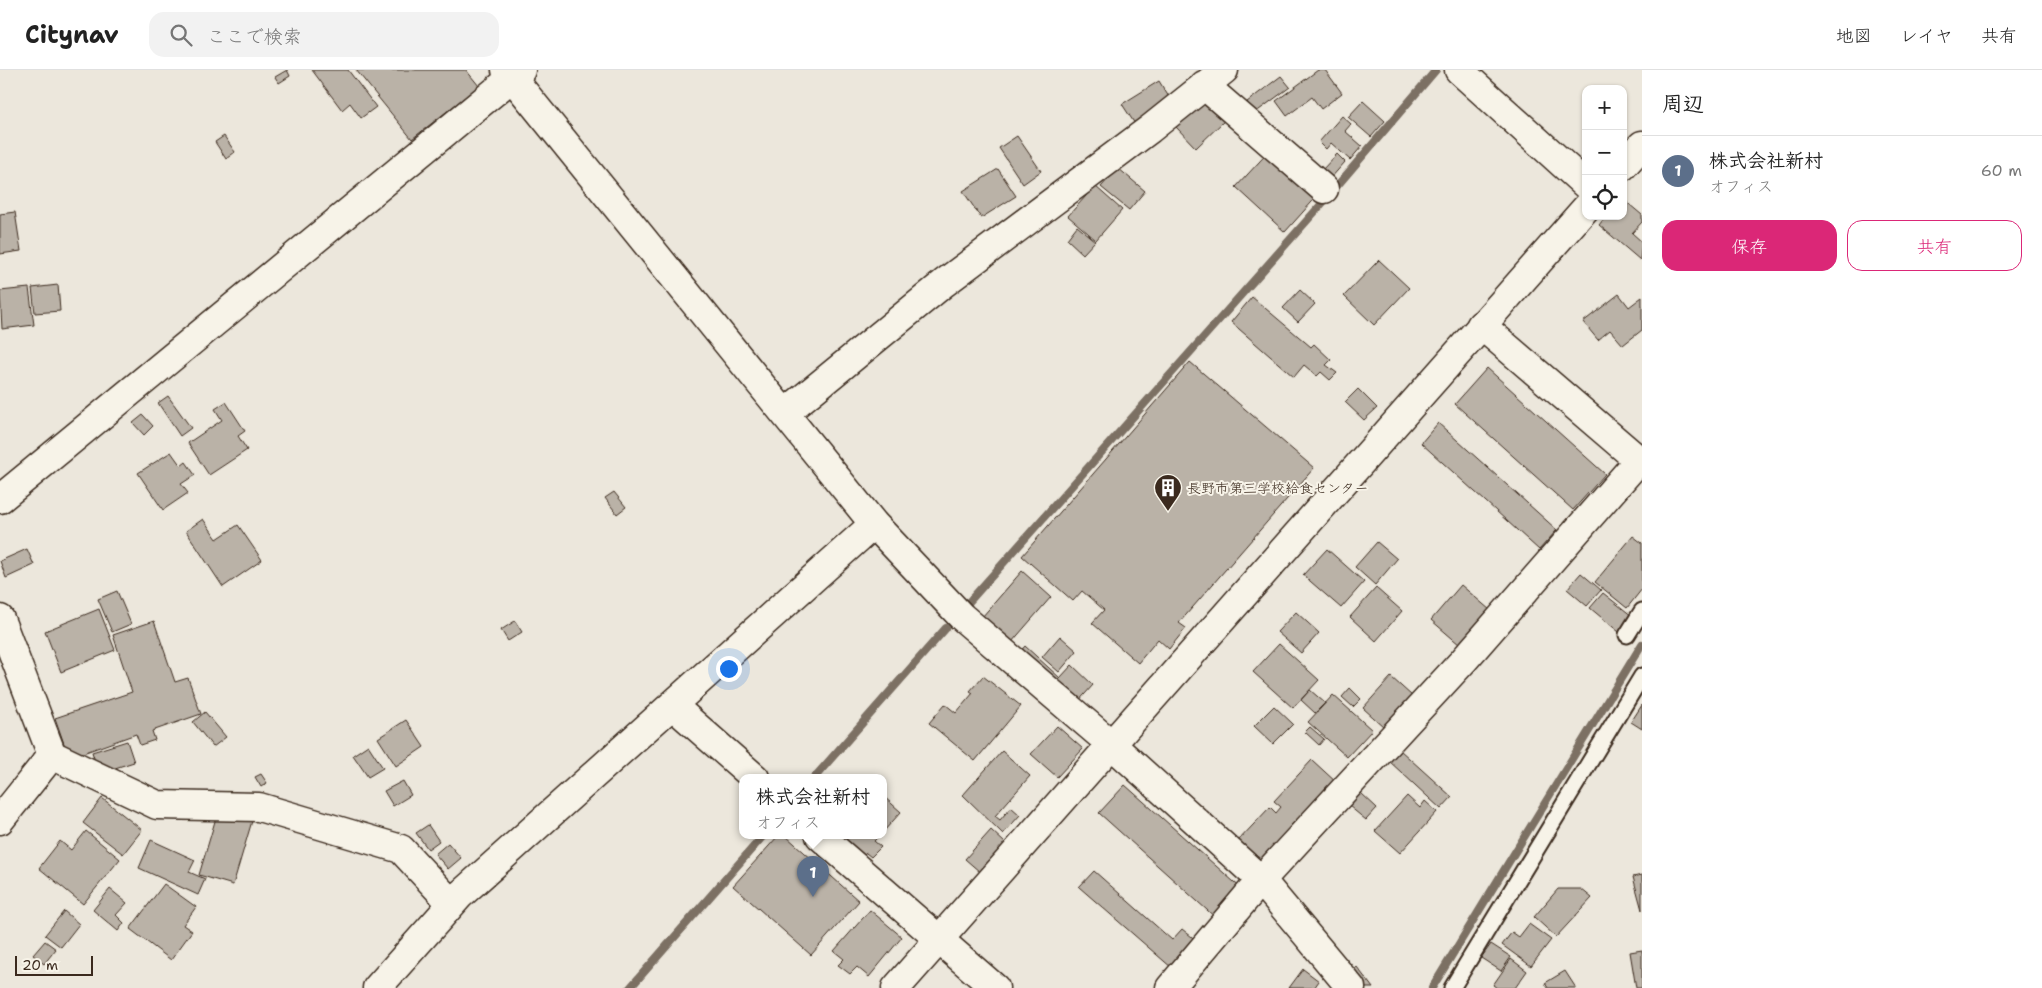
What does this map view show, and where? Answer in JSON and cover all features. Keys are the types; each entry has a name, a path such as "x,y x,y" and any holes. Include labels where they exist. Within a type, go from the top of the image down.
{"street":[{"path":"1459,70 1582,181"},
{"path":"0,499 513,72 874,524 962,617 1111,744 1261,880 1351,988"},
{"path":"785,413 944,283 1150,129 1214,78 1324,189"},
{"path":"1627,162 1642,145"},
{"path":"896,988 1582,212"},
{"path":"1170,988 1261,880 1464,660 1640,462 1481,325"},
{"path":"377,988 452,904 874,524"},
{"path":"0,619 52,756 157,806 259,807 401,849 452,904"},
{"path":"672,705 750,774"},
{"path":"0,820 52,756"},
{"path":"823,839 995,988"}],"lane":[{"path":"1627,635 1642,611"},
{"path":"1452,988 1642,676"}],"building":[{"path":"287,70 290,76 279,83 275,77"},
{"path":"312,70 348,70 376,107 361,118 350,103 342,110"},
{"path":"356,70 466,70 479,86 412,139"},
{"path":"1318,70 1325,70 1342,93 1321,109 1312,97 1287,116 1276,101"},
{"path":"1281,76 1290,87 1255,113 1247,102"},
{"path":"1159,81 1172,102 1135,124 1122,104"},
{"path":"1205,98 1226,119 1196,148 1176,127"},
{"path":"1363,101 1385,121 1371,137 1348,117"},
{"path":"1342,116 1351,124 1345,131 1362,146 1350,160 1331,143 1326,149 1319,142"},
{"path":"224,136 235,152 226,159 215,142"},
{"path":"1017,136 1041,171 1023,184 999,148"},
{"path":"1271,149 1320,193 1285,232 1236,187"},
{"path":"1337,154 1345,162 1330,179 1321,171"},
{"path":"1118,168 1145,191 1129,210 1101,187"},
{"path":"998,169 1016,196 981,218 963,191"},
{"path":"1095,186 1122,210 1096,240 1068,216"},
{"path":"1627,202 1642,215 1642,222 1632,233 1642,242 1640,260 1599,225 1603,220 1627,220"},
{"path":"15,212 21,251 0,254 0,214"},
{"path":"1077,226 1095,241 1083,254 1067,239"},
{"path":"1379,260 1409,288 1374,325 1344,296"},
{"path":"58,285 60,311 35,313 32,288"},
{"path":"29,288 34,325 2,329 0,291"},
{"path":"1300,290 1315,304 1298,322 1283,308"},
{"path":"1619,294 1629,307 1642,297 1642,330 1623,345 1610,330 1598,340 1583,322"},
{"path":"1252,297 1311,347 1314,344 1331,360 1326,365 1337,373 1330,380 1321,372 1317,376 1304,365 1294,377 1231,322"},
{"name":"長野市第三学校給食センター","path":"1190,362 1314,468 1179,623 1186,628 1169,649 1158,639 1138,663 1092,623 1104,610 1082,591 1073,601 1022,556"},
{"path":"1487,368 1605,474 1573,510 1455,404"},
{"path":"1358,389 1377,408 1364,420 1345,402"},
{"path":"168,396 191,428 180,436 158,403"},
{"path":"226,402 245,431 238,436 247,450 209,475 188,443 222,420 215,409"},
{"path":"143,415 153,426 144,435 133,423"},
{"path":"1438,423 1557,530 1539,550 1421,443"},
{"path":"171,452 181,466 186,462 195,475 181,484 188,493 163,510 138,473"},
{"path":"614,492 626,507 617,514 605,498"},
{"path":"203,519 217,539 238,525 262,560 223,587 186,531"},
{"path":"1633,536 1642,543 1642,589 1627,608 1595,582"},
{"path":"1377,542 1397,559 1375,585 1355,567"},
{"path":"27,549 34,565 6,578 0,561"},
{"path":"1327,549 1364,582 1341,608 1303,575"},
{"path":"1022,571 1051,597 1011,643 982,617"},
{"path":"1581,573 1601,590 1587,606 1567,589"},
{"path":"1461,585 1490,610 1460,645 1431,620"},
{"path":"1376,588 1402,611 1376,641 1350,617"},
{"path":"117,591 131,624 112,632 98,599"},
{"path":"1603,593 1632,616 1619,632 1590,608"},
{"path":"99,609 115,650 61,672 45,631"},
{"path":"1296,612 1319,633 1301,653 1277,632"},
{"path":"154,621 175,682 188,678 201,714 152,731 155,740 140,745 136,734 69,758 55,718 132,692 113,635"},
{"path":"515,621 522,632 508,641 501,630"},
{"path":"1060,636 1077,651 1059,672 1042,657"},
{"path":"1279,644 1319,680 1293,708 1253,672"},
{"path":"1025,646 1060,678 1072,665 1093,685 1076,704 1018,654"},
{"path":"983,676 1021,706 975,761 929,723 945,704 956,713 973,693 970,691"},
{"path":"1391,677 1412,696 1384,727 1363,708"},
{"path":"1350,688 1361,699 1353,707 1342,697"},
{"path":"1310,690 1325,703 1315,713 1301,700"},
{"path":"1333,695 1372,730 1347,757 1308,722"},
{"path":"1642,705 1642,729 1631,722"},
{"path":"1274,706 1293,724 1273,744 1254,726"},
{"path":"205,712 226,737 213,747 193,722"},
{"path":"406,720 424,747 396,766 378,738"},
{"path":"1057,726 1083,749 1057,777 1031,754"},
{"path":"1310,727 1324,739 1319,745 1305,732"},
{"path":"127,741 134,762 99,773 92,752"},
{"path":"368,745 383,768 368,777 353,755"},
{"path":"1400,750 1452,797 1441,809 1389,761"},
{"path":"1002,751 1030,776 995,816 1000,820 1011,807 1020,815 1003,834 963,795"},
{"path":"1312,760 1337,783 1301,822 1297,819 1290,826 1295,829 1261,865 1237,842 1270,807 1276,813 1281,807 1274,801"},
{"path":"261,774 267,783 261,787 255,777"},
{"path":"403,781 411,795 393,806 384,791"},
{"path":"1125,785 1243,890 1217,919 1099,813"},
{"path":"1361,793 1377,808 1366,820 1349,806"},
{"path":"1407,796 1420,808 1425,801 1437,812 1400,853 1375,831"},
{"path":"102,798 142,830 123,854 83,823"},
{"path":"887,800 901,812 887,828"},
{"path":"218,811 252,821 233,885 199,875"},
{"path":"428,825 439,841 428,849 416,833"},
{"path":"991,830 1005,843 980,872 965,859"},
{"path":"86,831 120,859 83,904 39,868 60,841 71,850"},
{"path":"775,839 789,839 859,901 811,955 733,886"},
{"path":"842,839 876,839 874,841 881,847 871,857 866,853 862,858"},
{"path":"151,840 195,860 189,872 205,879 198,895 139,868"},
{"path":"448,843 461,858 448,869 435,854"},
{"path":"1094,871 1172,940 1182,929 1197,941 1172,968 1079,887"},
{"path":"1642,875 1642,910 1633,877"},
{"path":"164,884 196,907 183,925 192,931 171,960 130,929"},
{"path":"110,889 127,903 116,915 124,923 118,931 93,910"},
{"path":"1558,889 1581,889 1592,898 1556,937 1534,917"},
{"path":"870,910 902,937 869,977 857,967 850,974 838,965 844,959 834,951"},
{"path":"64,911 79,924 61,947 45,935"},
{"path":"1529,924 1551,940 1531,966 1502,945 1512,932 1519,937"},
{"path":"45,941 56,949 44,964 33,955"},
{"path":"1491,944 1511,957 1501,971 1481,958"},
{"path":"1642,950 1642,988 1636,988 1630,952"},
{"path":"1511,959 1527,971 1515,988 1497,988 1493,985"},
{"path":"1357,967 1373,988 1363,988 1351,972"},
{"path":"1303,969 1319,981 1314,988 1289,988"},
{"path":"1565,971 1576,988 1548,988 1545,983"}],"waterway":[{"path":"967,604 1319,207 1436,70"},
{"path":"818,774 946,628"},
{"path":"1432,988 1642,644"},
{"path":"630,988 760,839"}],"place":[{"name":"長野市第三学校給食センター","path":"1168,512"},
{"name":"株式会社新村","path":"813,897"}]}
